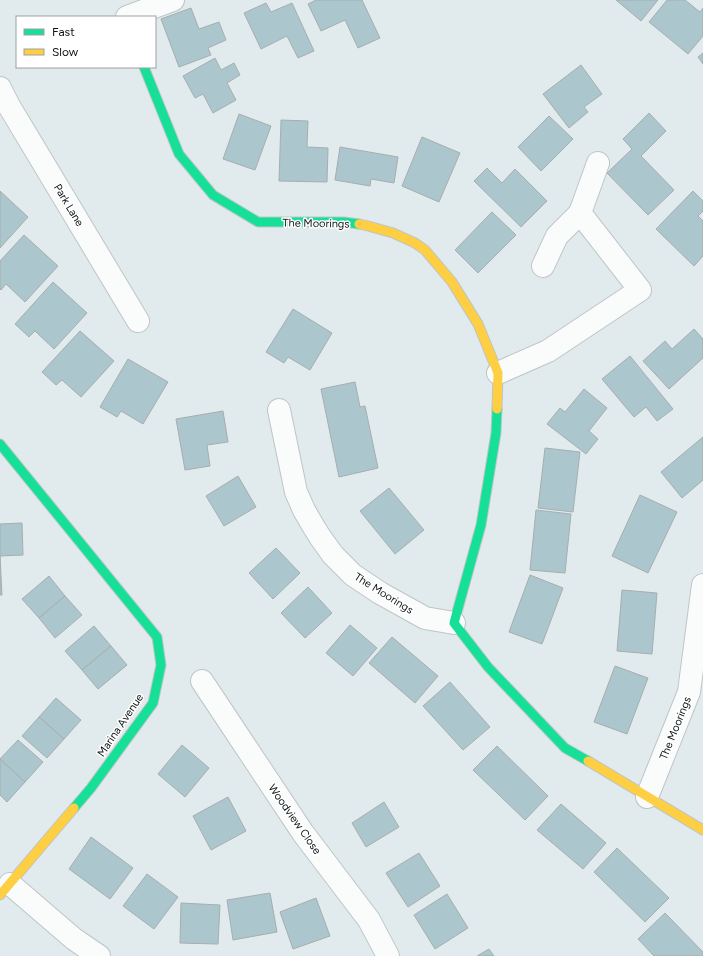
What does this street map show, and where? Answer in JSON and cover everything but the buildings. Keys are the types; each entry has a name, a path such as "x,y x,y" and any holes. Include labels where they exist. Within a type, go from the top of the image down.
{"street":[{"path":"119,0 126,16"},
{"path":"129,16 173,0"},
{"name":"The Moorings","path":"144,68 178,154 213,195 258,222 344,222 368,226 393,233 415,243 425,250 452,282 478,324 498,373 496,433 481,525 454,623 425,618 380,593 354,575 333,554 312,524 296,492 279,410"},
{"name":"Park Lane","path":"0,88 138,321"},
{"path":"544,266 557,236 580,213 598,163"},
{"path":"498,373 548,351 640,290 580,213"},
{"name":"Marina Avenue","path":"0,444 157,637 161,666 153,702 91,788 5,889"},
{"name":"The Moorings","path":"646,797 690,692 703,585"},
{"path":"454,623 488,667 565,748 703,830"},
{"name":"Woodview Close","path":"202,681 303,833 369,920 388,956"},
{"path":"5,889 99,956"}],"traffic: fast":[{"path":"144,68 179,154 213,195 258,222 344,222 359,224"},
{"path":"497,409 496,433 481,525 454,623 488,667 565,748 588,761"},
{"path":"0,444 157,637 161,665 153,703 91,788 74,808"}],"traffic: slow":[{"path":"359,224 393,233 415,243 425,250 452,282 478,324 498,373 497,409"},
{"path":"588,761 703,830"},
{"path":"0,895 74,808"}]}
